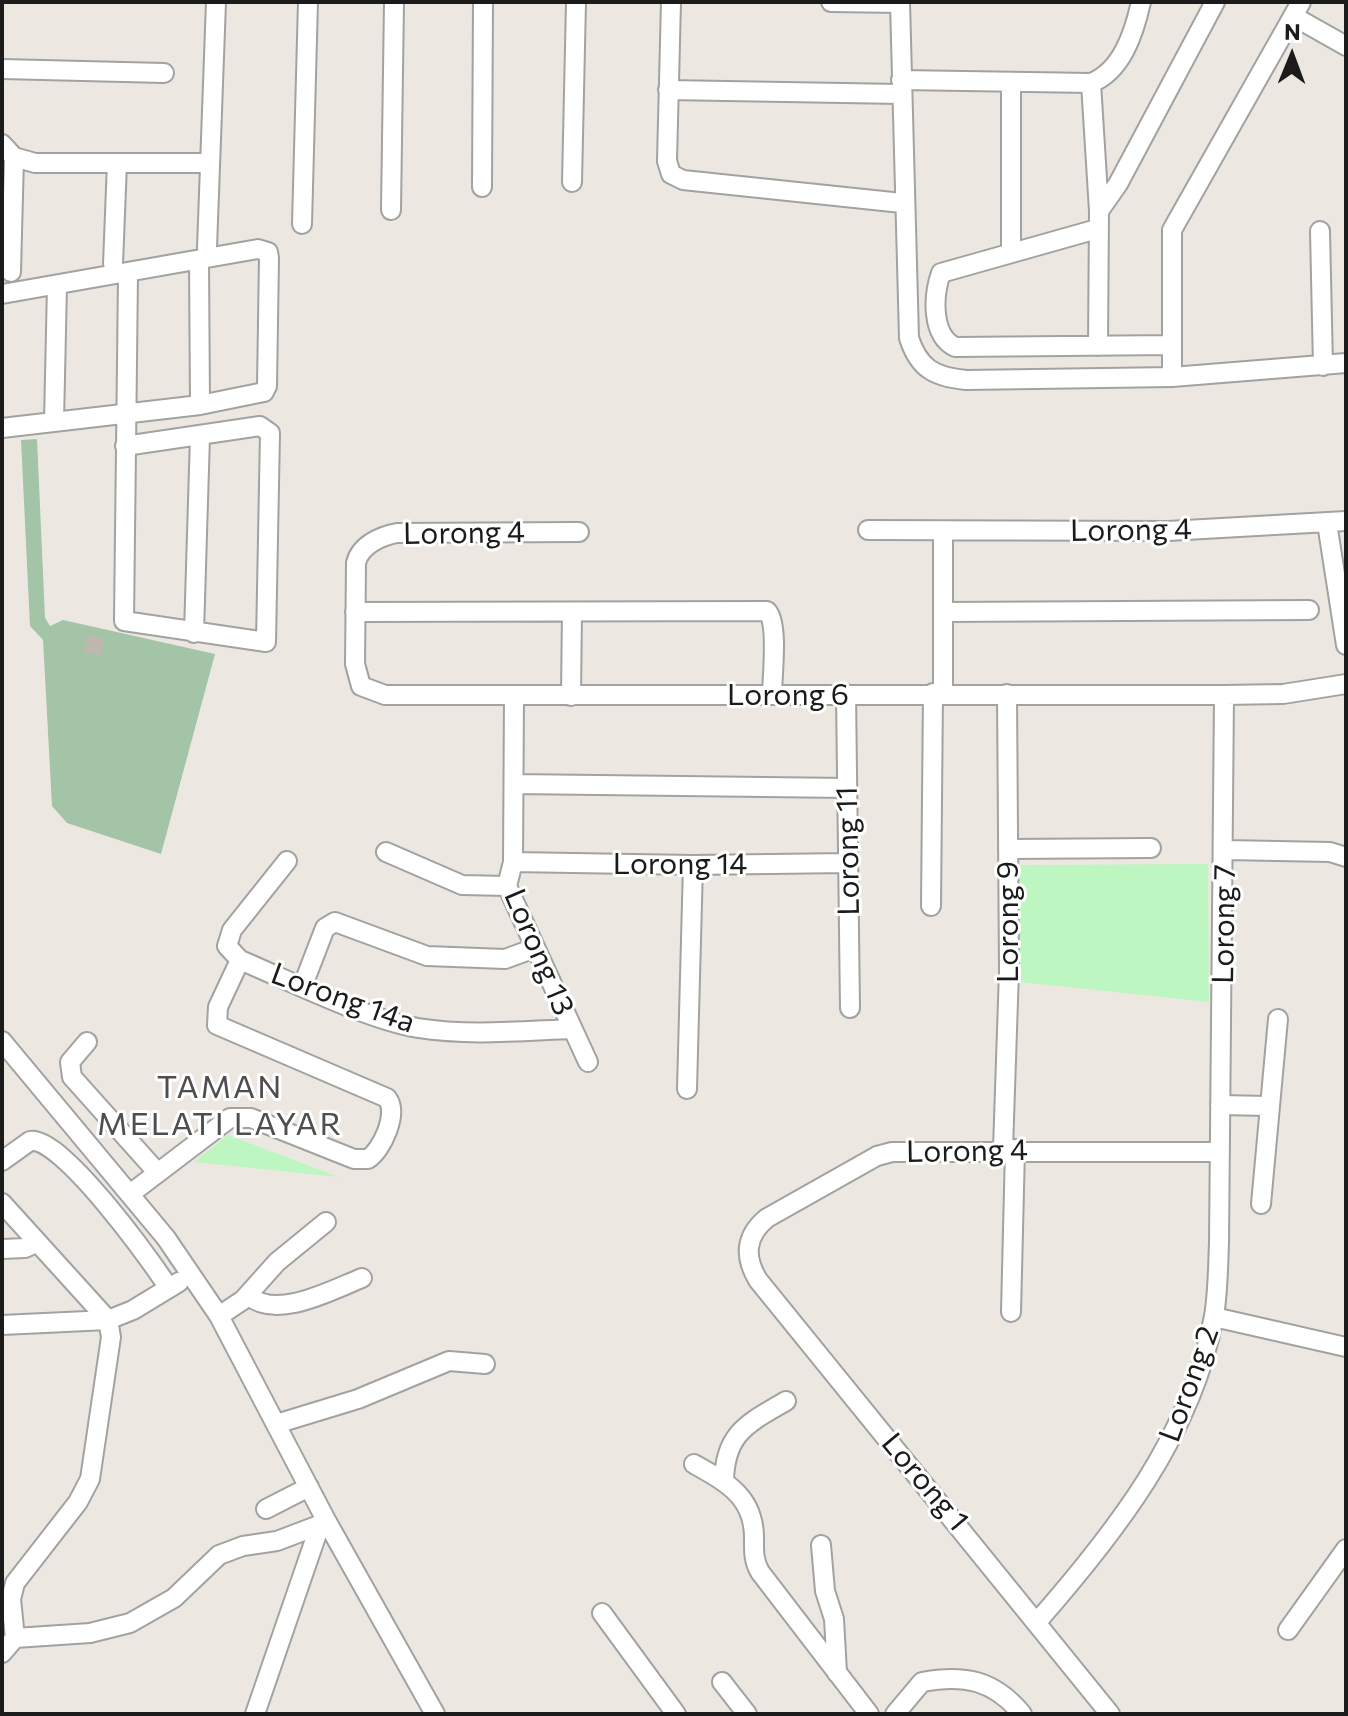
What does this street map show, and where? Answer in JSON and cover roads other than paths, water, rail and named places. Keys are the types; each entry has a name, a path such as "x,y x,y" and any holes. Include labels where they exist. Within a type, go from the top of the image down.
{"street":[{"path":"200,405 203,255 216,2"},
{"path":"302,224 308,2"},
{"path":"391,210 394,2"},
{"path":"482,187 483,2"},
{"path":"572,182 576,2"},
{"path":"671,2 667,161 671,174 683,180 902,203"},
{"path":"831,2 900,3 902,203 909,338 914,355 926,369 942,378 966,380 1172,377 1346,363"},
{"path":"668,90 1091,83 1106,77 1117,63 1133,32 1141,2"},
{"path":"1172,345 955,347 944,342 938,331 937,287 941,273 1098,220 1215,2"},
{"path":"1172,377 1172,230 1297,9 1346,46"},
{"path":"2,69 164,73"},
{"path":"1011,83 1011,251"},
{"path":"1091,83 1098,220 1098,346"},
{"path":"11,272 8,151 35,163 209,163"},
{"path":"117,163 126,413 125,446 124,621 263,643 267,640 270,433 260,426 125,446"},
{"path":"1320,231 1323,366"},
{"path":"2,294 203,255 258,249 268,252 269,258 267,386 258,394 200,405 2,428"},
{"path":"54,422 57,285"},
{"path":"194,633 200,436"},
{"name":"Lorong 4","path":"868,530 1168,531 1346,521"},
{"path":"1327,523 1346,645"},
{"name":"Lorong 4","path":"357,557 379,538 397,533 579,532"},
{"path":"931,906 943,612 943,532"},
{"name":"Lorong 6","path":"357,557 356,677 371,692 514,696 1224,695 1283,694 1346,684"},
{"path":"943,612 1309,610"},
{"path":"355,612 767,611 771,616 773,635 772,695"},
{"path":"571,696 572,612"},
{"name":"Lorong 11","path":"846,694 850,1008"},
{"name":"Lorong 9","path":"1007,694 1011,1312"},
{"name":"Lorong 7","path":"1220,1152 1224,695"},
{"name":"Lorong 13","path":"514,696 513,862 507,886 588,1062"},
{"path":"514,784 847,788"},
{"path":"1008,849 1151,848"},
{"path":"1225,850 1330,852 1346,857"},
{"path":"386,852 462,885 507,886"},
{"name":"Lorong 14a","path":"287,861 232,930 227,946 240,960 388,1020 419,1028 482,1032 572,1029"},
{"name":"Lorong 14","path":"513,862 693,865 847,863"},
{"path":"687,1089 693,865"},
{"path":"303,985 325,928 335,922 427,956 505,959 535,948"},
{"path":"130,1194 222,1121 241,1116 354,1159 368,1159 377,1150 392,1115 392,1103 387,1098 217,1025 218,1007 240,960"},
{"path":"1261,1204 1278,1019"},
{"path":"2,1041 130,1194 192,1274 219,1316 309,1487 324,1523 435,1714"},
{"path":"87,1042 70,1062 72,1077 157,1172"},
{"path":"1220,1105 1268,1106"},
{"path":"2,1161 30,1141 51,1145 125,1227 169,1288"},
{"name":"Lorong 4","path":"748,1248 754,1228 767,1218 884,1153 1009,1149 1220,1152"},
{"name":"Lorong 2","path":"1037,1622 1108,1533 1168,1448 1196,1381 1214,1317 1220,1152"},
{"path":"2,1203 108,1320 111,1337 90,1479 78,1502 15,1583 9,1635 2,1653"},
{"path":"219,1316 249,1296 277,1262 326,1222"},
{"path":"2,1249 25,1248 36,1243"},
{"name":"Lorong 1","path":"748,1248 750,1265 758,1280 1110,1714"},
{"path":"2,1325 108,1320 133,1310 192,1274"},
{"path":"249,1296 258,1304 275,1306 322,1294 362,1278"},
{"path":"1214,1317 1346,1347"},
{"path":"276,1424 358,1399 449,1361 485,1364"},
{"path":"724,1481 724,1460 735,1437 749,1423 786,1401"},
{"path":"694,1464 724,1481 750,1508 755,1564 869,1714"},
{"path":"266,1509 309,1487"},
{"path":"9,1635 90,1633 130,1623 174,1598 212,1559 227,1551 277,1541 324,1523"},
{"path":"255,1714 324,1523"},
{"path":"821,1545 825,1591 834,1619 837,1673"},
{"path":"1288,1630 1346,1549"},
{"path":"602,1613 676,1714"},
{"path":"895,1714 922,1682 968,1677 994,1686 1022,1714"},
{"path":"722,1682 747,1714"}],"district":[{"name":"TAMAN MELATI LAYAR","path":"220,1106"}]}
